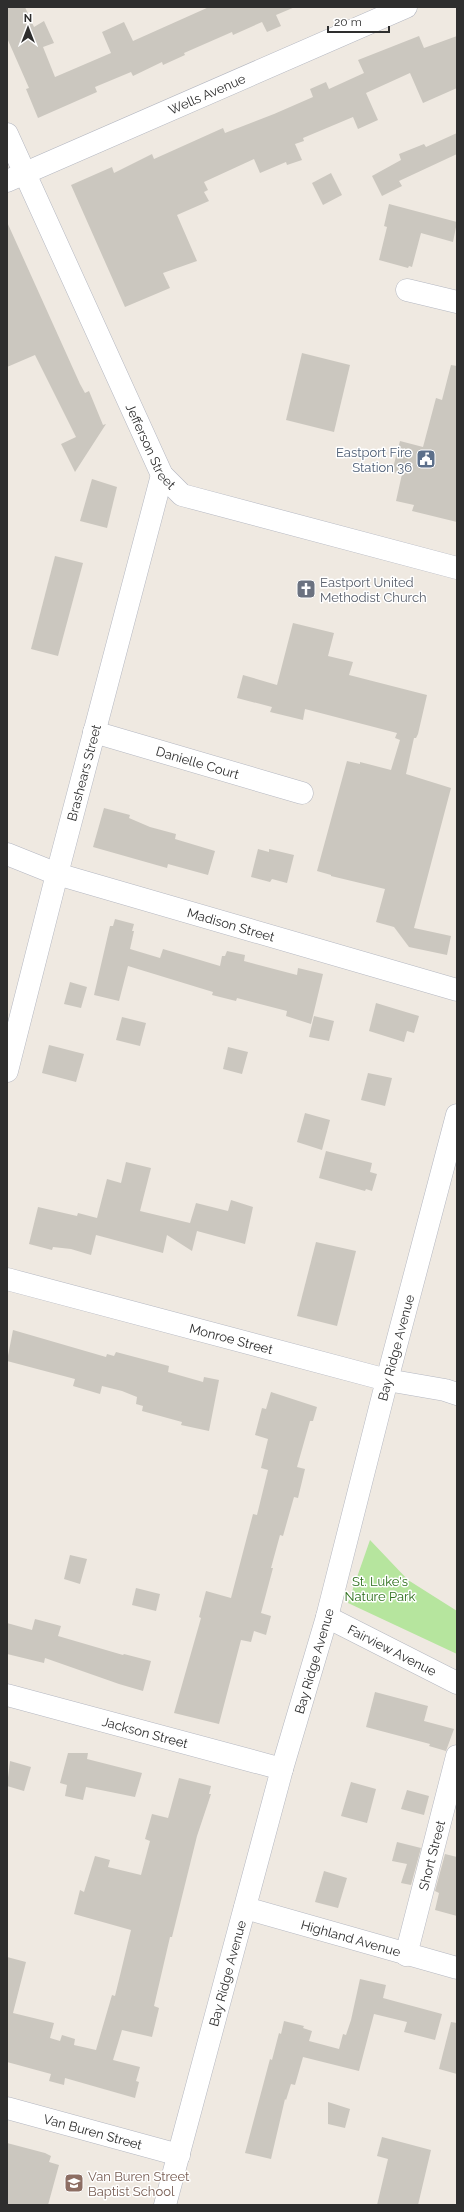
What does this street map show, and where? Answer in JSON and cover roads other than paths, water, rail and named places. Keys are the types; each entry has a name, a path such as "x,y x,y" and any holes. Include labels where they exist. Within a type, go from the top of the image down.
{"street":[{"name":"Wells Avenue","path":"16,177 406,7"},
{"name":"Jefferson Street","path":"7,134 16,177 162,475 182,495 196,500 457,568"},
{"path":"407,290 457,302"},
{"name":"Brashears Street","path":"7,1071 162,475"},
{"name":"Danielle Court","path":"94,732 302,792"},
{"name":"Madison Street","path":"7,854 57,874 457,990"},
{"name":"Bay Ridge Avenue","path":"165,2205 282,1769 327,1617 387,1380 457,1115"},
{"name":"Monroe Street","path":"7,1279 387,1380 445,1390 457,1394"},
{"name":"Fairview Avenue","path":"327,1617 457,1683"},
{"name":"Jackson Street","path":"7,1695 282,1769"},
{"name":"Short Street","path":"406,1955 457,1756"},
{"name":"Highland Avenue","path":"245,1908 406,1955 457,1968"},
{"name":"Van Buren Street","path":"7,2108 179,2155"}],"place":[{"name":"Eastport Fire Station 36","path":"426,459"},
{"name":"Eastport United Methodist Church","path":"306,589"},
{"name":"Van Buren Street Baptist School","path":"74,2183"}],"park label":[{"name":"St. Luke's Nature Park","path":"380,1588"}]}
